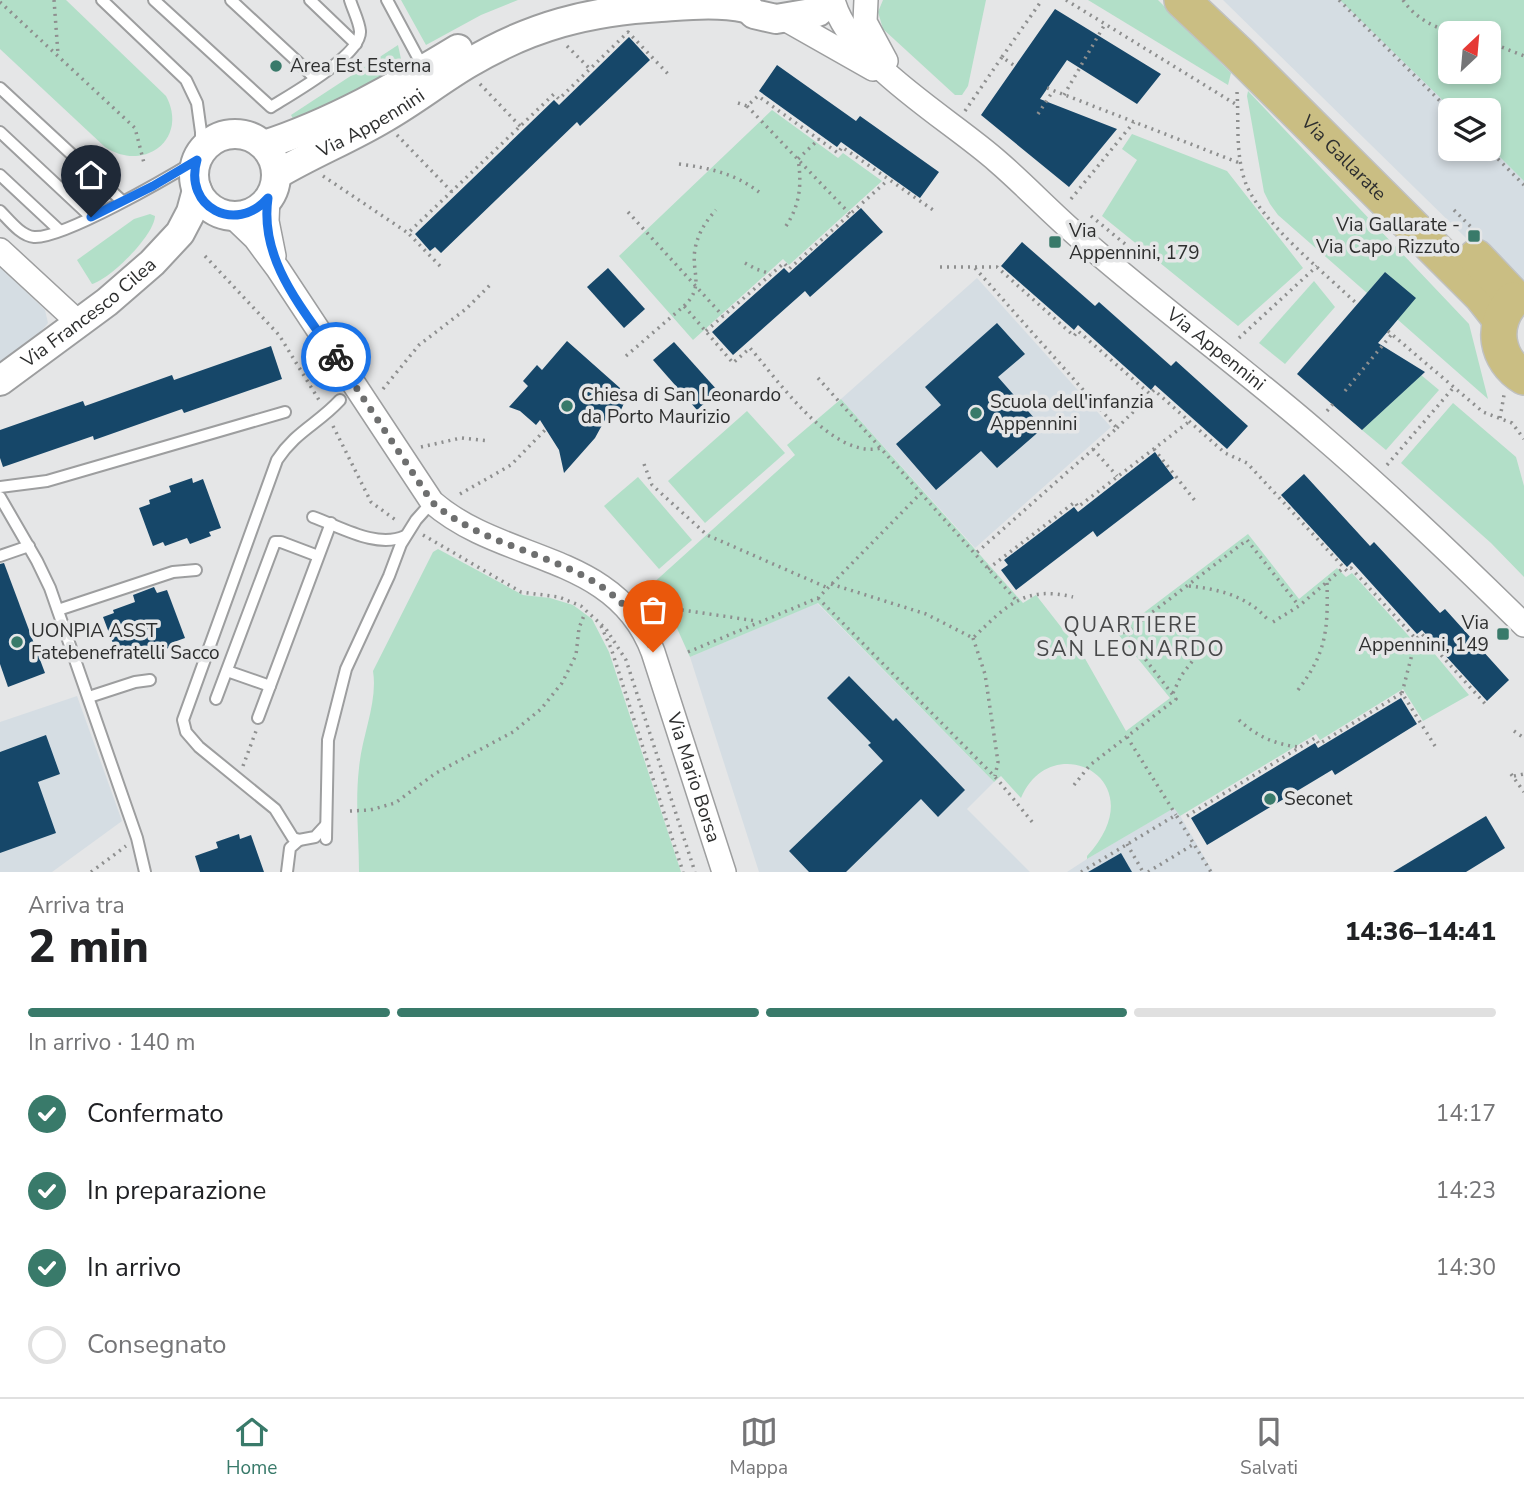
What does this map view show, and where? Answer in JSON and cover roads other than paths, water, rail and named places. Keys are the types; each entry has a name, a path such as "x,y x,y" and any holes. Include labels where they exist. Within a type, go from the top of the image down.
{"main road":[{"name":"Via Gallarate","path":"1182,0 1481,295 1513,303"},
{"name":"Via Gallarate","path":"1216,0 1513,303"},
{"path":"1513,303 1498,338 1503,356 1515,371 1514,385"}],"street":[{"name":"Via Appennini","path":"264,145 295,135 384,93 495,28 523,15 570,0"},
{"name":"Via Appennini","path":"272,186 387,117 468,63 547,25 584,16 709,4 743,4 764,18 783,18 818,12 831,0 853,39 898,82 996,159 1079,236 1319,433 1424,527 1524,625"},
{"name":"Via Appennini","path":"866,0 864,13 868,29 898,82"},
{"name":"Via Appennini","path":"783,18 898,82"},
{"path":"236,134 251,137 264,145 272,158 272,186 255,210 245,215 230,215 207,205 197,190 194,176 199,155 208,144 220,136 236,134"},
{"name":"Via Mario Borsa","path":"272,186 268,232 278,269"},
{"name":"Via Francesco Cilea","path":"173,242 191,212 197,190"},
{"name":"Via Mario Borsa","path":"230,215 255,238 278,269 432,502 450,516 492,539 587,577 614,595 634,615 653,652 724,872"},
{"name":"Via Francesco Cilea","path":"0,381 130,284 173,242 203,224 230,215"},
{"path":"0,250 79,323"}],"lane":[{"path":"0,211 27,235 39,237 91,217 153,186 199,155 201,132 197,103 186,80 102,0"},
{"path":"154,0 271,107 315,78 356,44 360,33 350,0"},
{"path":"231,0 315,78"},
{"path":"310,0 356,44"},
{"path":"387,0 424,70"},
{"path":"0,88 122,201"},
{"path":"0,131 91,217"},
{"path":"0,175 59,230"},
{"path":"299,840 290,835 275,809 199,747 187,732 183,720 277,460 299,433 327,414 340,400"},
{"path":"0,486 47,481 285,412"},
{"path":"0,497 44,575 58,610 137,838 145,872"},
{"path":"326,839 328,740 339,691 354,649 405,536 432,502"},
{"path":"313,517 381,540 397,540 405,536"},
{"path":"258,718 331,523"},
{"path":"216,699 275,542 318,556"},
{"path":"0,556 29,546"},
{"path":"58,610 173,572 196,570"},
{"path":"227,671 270,686"},
{"path":"89,697 135,682 150,680"},
{"path":"286,872 290,848 299,840 315,837 326,825"}],"place":[{"name":"Area Est Esterna","path":"276,66"},
{"name":"Via Gallarate - Via Capo Rizzuto","path":"1474,236"},
{"name":"Via Appennini, 179","path":"1055,242"},
{"name":"Chiesa di San Leonardo da Porto Maurizio","path":"567,406"},
{"name":"Scuola dell'infanzia Appennini","path":"976,413"},
{"name":"Via Appennini, 149","path":"1503,634"},
{"name":"UONPIA ASST Fatebenefratelli Sacco","path":"17,642"},
{"name":"Seconet","path":"1270,799"}],"district":[{"name":"QUARTIERE SAN LEONARDO","path":"1131,637"}]}
